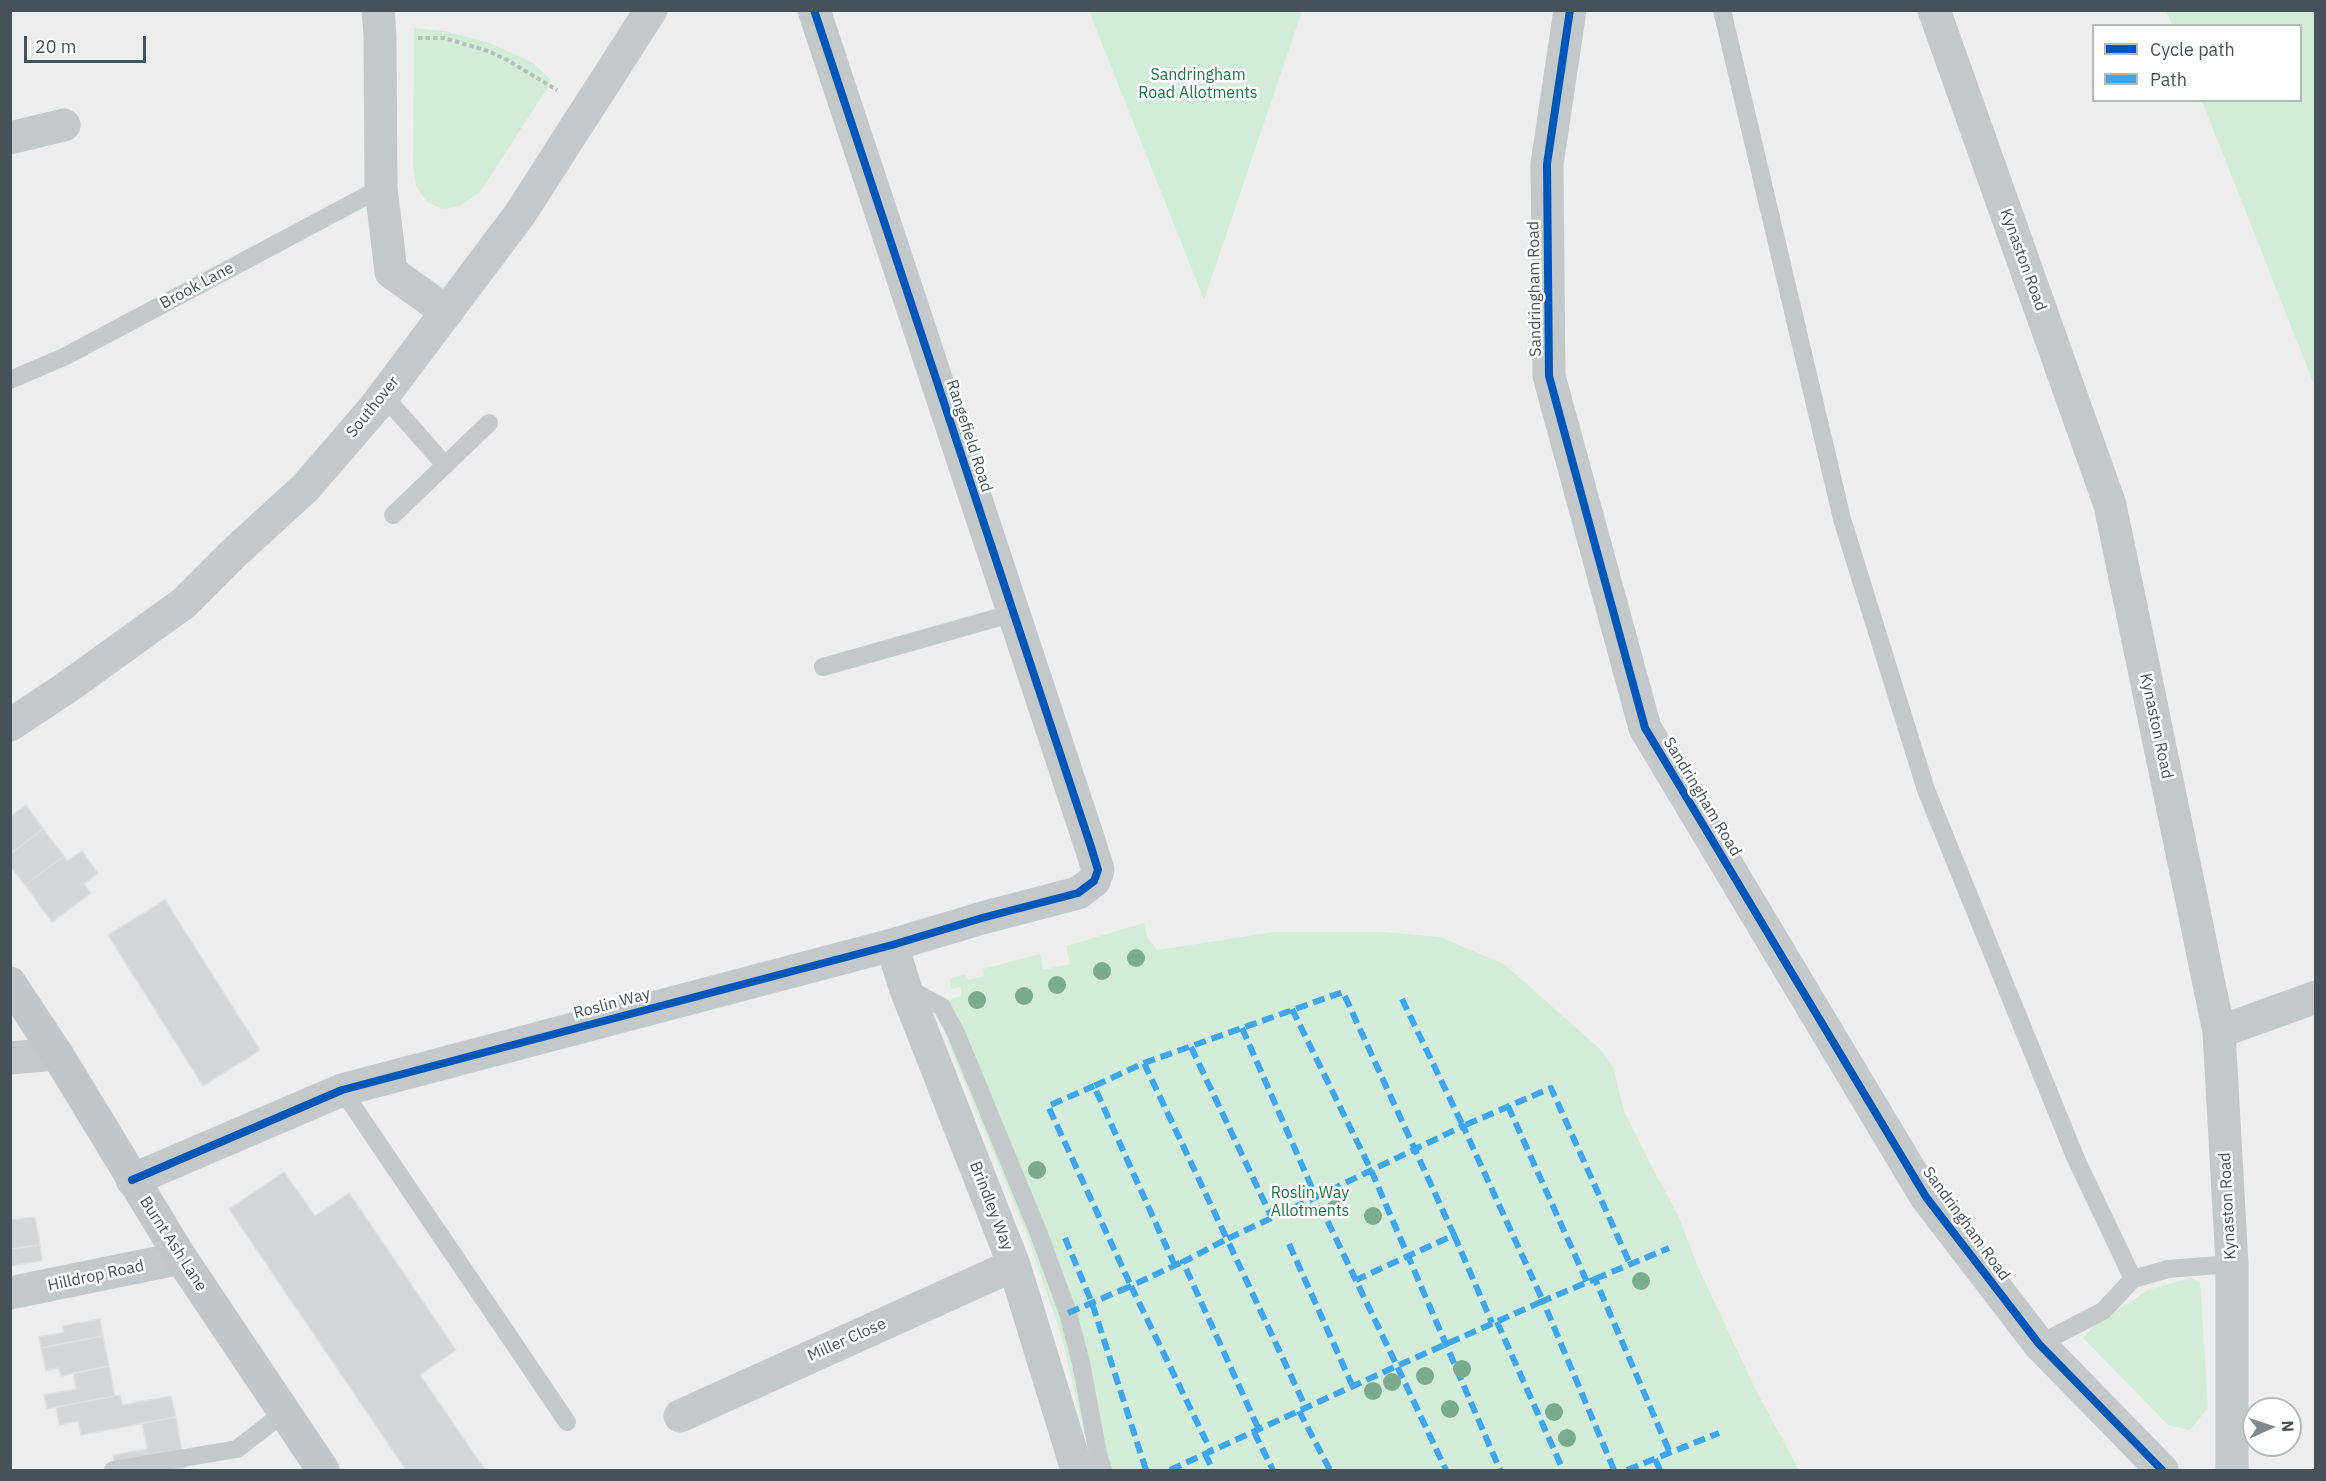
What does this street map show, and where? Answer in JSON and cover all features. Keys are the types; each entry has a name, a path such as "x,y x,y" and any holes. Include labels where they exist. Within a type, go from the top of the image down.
{"main road":[{"name":"Burnt Ash Lane","path":"10,983 57,1054 181,1258 323,1470"}],"street":[{"name":"Southover","path":"10,725 66,688 184,603 234,552 306,487 384,396 520,214 651,10"},
{"name":"Rangefield Road","path":"814,10 1098,870"},
{"name":"Sandringham Road","path":"1570,10 1547,164 1550,376 1645,728 1926,1197 2038,1344 2162,1470"},
{"name":"Kynaston Road","path":"1934,10 2110,505 2219,1032 2232,1264 2232,1470"},
{"path":"379,23 381,188 391,272 447,312"},
{"path":"10,138 64,125"},
{"name":"Roslin Way","path":"132,1180 342,1090 892,945 1078,893 1095,881 1098,870"},
{"name":"Brindley Way","path":"892,945 906,987 1014,1265 1077,1470"},
{"path":"2219,1032 2316,997"},
{"path":"10,1058 57,1054"},
{"name":"Hilldrop Road","path":"10,1293 181,1258"},
{"name":"Miller Close","path":"680,1416 1014,1265"}],"lane":[{"path":"1722,10 1842,519 1926,790 2076,1159 2133,1279"},
{"name":"Brook Lane","path":"10,380 64,357 381,188"},
{"path":"384,396 445,465"},
{"path":"393,515 489,423"},
{"path":"823,667 1014,613"},
{"path":"906,987 942,1007 956,1033 1009,1160 1068,1313 1081,1363 1103,1470"},
{"path":"342,1090 567,1422"},
{"path":"2038,1344 2103,1311 2133,1279 2168,1269 2232,1264"},
{"path":"113,1470 237,1449 285,1412"}],"path":[{"path":"379,23 488,51 509,61 588,110"}],"green space":[{"name":"Sandringham Road Allotments","path":"1089,11 1302,11 1204,300"},
{"path":"2166,11 2315,11 2315,387 2202,102 2302,102 2302,24 2172,24"},
{"path":"414,28 445,31 490,43 533,63 552,81 480,192 460,206 442,209 427,202 416,186 413,165"},
{"name":"Roslin Way Allotments","path":"1144,923 1147,937 1157,950 1274,932 1385,932 1440,937 1504,964 1600,1049 1613,1067 1624,1111 1678,1215 1698,1267 1755,1388 1799,1470 1093,1470 1062,1338 1029,1240 937,1015 946,1000 961,996 961,987 951,989 950,979 965,974 969,980 984,976 983,969 1040,954 1043,970 1070,964 1066,946"},
{"path":"2191,1278 2200,1283 2208,1408 2190,1430 2168,1425 2083,1338 2095,1324 2148,1290"}],"building":[{"path":"26,805 43,829 10,854 10,817"},
{"path":"43,829 64,856 25,885 10,866 10,854"},
{"path":"82,851 98,873 84,884 91,893 52,922 25,885 64,856 67,861"},
{"path":"165,900 260,1050 203,1086 108,935"},
{"path":"284,1172 315,1216 349,1193 456,1350 420,1375 485,1470 406,1470 229,1209"},
{"path":"35,1217 40,1245 10,1249 10,1220"},
{"path":"40,1245 42,1261 10,1266 10,1249"},
{"path":"100,1319 103,1336 41,1348 39,1337 64,1332 63,1326"},
{"path":"103,1336 109,1366 61,1376 59,1368 46,1371 41,1348"},
{"path":"109,1366 115,1396 47,1409 44,1395 76,1389 73,1373"},
{"path":"120,1395 122,1405 171,1396 176,1417 81,1435 78,1421 59,1425 56,1407"},
{"path":"176,1417 185,1469 115,1470 113,1455 147,1449 142,1423"}],"marked path":[{"path":"1175,1266 1094,1086 1144,1063 1343,992 1454,1235 1356,1280"},
{"path":"1402,999 1463,1126 1551,1088 1630,1264"},
{"path":"1292,1009 1371,1170 1500,1470"},
{"path":"1242,1028 1316,1197 1227,1239 1306,1408"},
{"path":"1191,1047 1272,1218"},
{"path":"1144,1063 1227,1239 1183,1262 1259,1430"},
{"path":"1068,1313 1131,1286 1048,1106 1094,1086"},
{"path":"1508,1106 1587,1282"},
{"path":"1170,1470 1397,1366 1543,1301 1463,1126 1316,1197 1397,1366 1446,1470"},
{"path":"1454,1235 1492,1323"},
{"path":"1065,1238 1092,1303 1146,1470"},
{"path":"1289,1244 1353,1387"},
{"path":"1595,1279 1669,1248"},
{"path":"1180,1263 1131,1286 1211,1451"},
{"path":"1614,1470 1543,1301 1595,1279 1670,1453"},
{"path":"1497,1322 1563,1470"},
{"path":"1299,1411 1330,1470"},
{"path":"1254,1432 1273,1470"},
{"path":"1627,1470 1719,1433"},
{"path":"1205,1454 1213,1470"},
{"path":"1655,1459 1660,1470"}],"cycle path":[{"path":"132,1180 342,1090 892,945 1078,893 1094,881 1098,870 1091,847 814,10"},
{"path":"1570,10 1547,164 1549,376 1645,728 1926,1197 2039,1344 2162,1470"}]}
